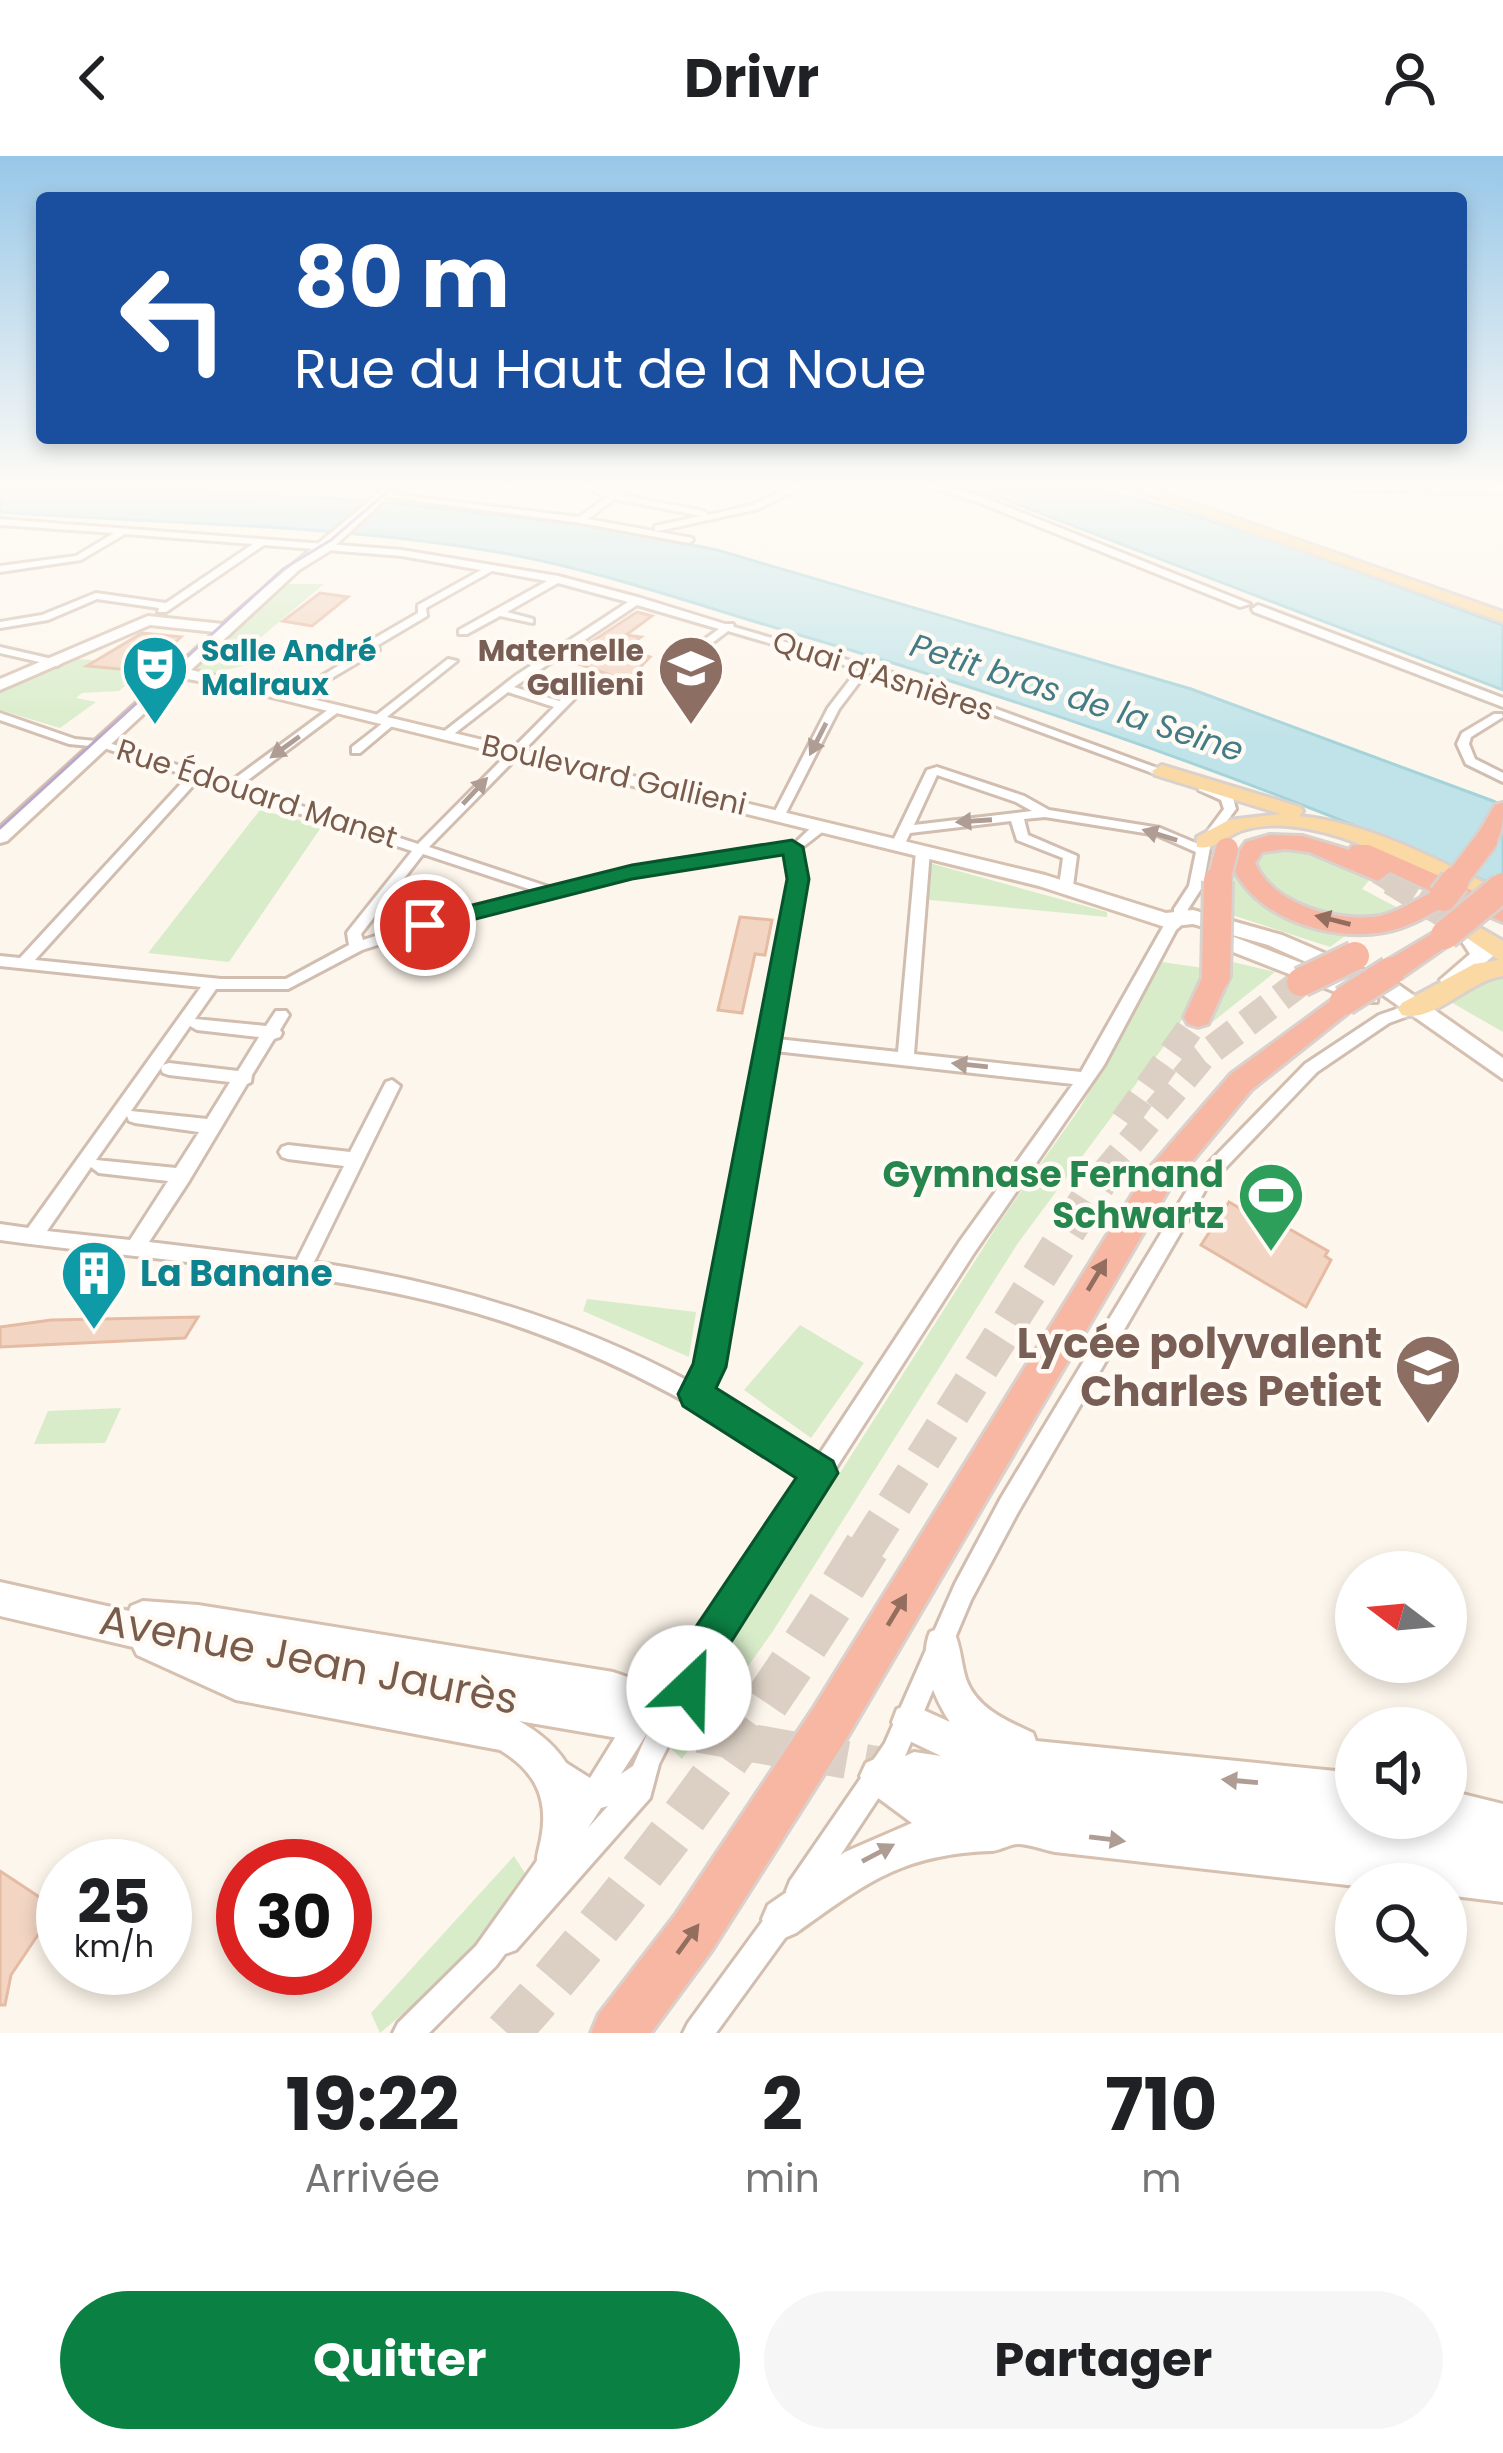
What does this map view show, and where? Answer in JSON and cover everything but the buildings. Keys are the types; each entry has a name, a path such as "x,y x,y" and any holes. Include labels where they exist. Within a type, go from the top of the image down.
{"highway":[{"path":"1301,982 1405,929 1443,897 1480,852 1503,810"},
{"path":"1198,1017 1216,976 1218,871 1212,847 1262,831 1316,835 1503,914"},
{"path":"1378,873 1324,849 1287,841 1254,847 1243,863 1248,878 1263,893 1343,923 1395,921 1443,897"},
{"path":"618,2033 694,1932 829,1725 1157,1180 1241,1082 1344,1001 1461,934 1491,888"}],"main road":[{"path":"171,671 209,627 271,571"},
{"path":"0,837 171,671 229,628 290,571"},
{"path":"1379,571 1503,617"},
{"path":"2,683 58,663 148,620 229,628"},
{"name":"Boulevard Gallieni","path":"171,671 821,826 901,838 923,851 1066,886 1165,920 1181,919 1189,928 1411,1010 1503,1070"},
{"path":"0,814 92,744"},
{"path":"1162,771 1324,821 1418,863"},
{"path":"1212,847 1241,821 1285,819 1333,828 1491,888 1503,901"},
{"path":"1461,934 1503,952"},
{"path":"1411,1010 1479,961 1481,948 1461,934"},
{"path":"1411,1010 1483,970 1503,968"},
{"name":"Avenue Jean Jaurès","path":"0,1599 87,1615 234,1653 634,1715"},
{"path":"87,1615 236,1682 505,1733 550,1761 562,1822 554,1862"},
{"path":"942,1644 950,1691 967,1717 1049,1760"},
{"path":"910,1722 928,1738 1049,1760 1335,1790"},
{"path":"896,1774 927,1811 996,1819 1055,1833"},
{"path":"896,1774 1154,1808 1391,1831 1503,1852"},
{"path":"1467,1814 1503,1823"},
{"path":"782,1918 873,1854 899,1843 976,1831 1055,1833 1503,1882"}],"street":[{"path":"148,620 220,571"},
{"path":"292,698 375,648 373,644 423,614 422,607 486,571"},
{"name":"Quai d'Asnières","path":"507,571 638,600 865,667 1219,793 1230,806 1212,847"},
{"path":"1161,571 1501,710"},
{"path":"464,632 559,579"},
{"path":"0,625 44,618 96,596 168,606"},
{"path":"446,735 506,688 638,600"},
{"path":"501,613 529,621"},
{"path":"684,659 728,626"},
{"path":"0,650 58,663"},
{"path":"356,750 452,661"},
{"path":"778,815 834,708 865,667"},
{"path":"506,688 559,704"},
{"path":"357,946 354,934 422,847 575,692"},
{"path":"232,786 337,708"},
{"path":"1501,710 1466,735 1463,744 1470,761 1503,778"},
{"name":"Rue Édouard Manet","path":"0,716 232,786 548,891"},
{"path":"901,838 933,770 1020,799 1045,813"},
{"path":"23,964 196,775"},
{"path":"486,1956 554,1862 634,1715 696,1664 967,1247 1086,1078 1170,927 1181,919 1181,909 1212,847 1156,831 1045,813 901,838"},
{"path":"1017,818 1022,837 1070,856 1066,886"},
{"path":"136,1249 245,1078 282,1008 357,946 548,891 660,866 792,847 821,826"},
{"path":"695,1394 709,1367 799,874 792,847"},
{"path":"906,1058 923,851"},
{"path":"0,962 264,987 282,1008"},
{"path":"32,1237 212,983"},
{"path":"196,1024 282,1008"},
{"path":"698,2033 896,1774 910,1722 942,1644 1009,1506 1201,1182 1311,1068 1384,1019 1411,1010"},
{"path":"768,1044 1086,1078"},
{"path":"169,1069 245,1078"},
{"path":"301,1270 392,1087"},
{"path":"135,1116 214,1127"},
{"path":"288,1152 356,1160"},
{"path":"99,1166 183,1176"},
{"path":"0,1232 386,1282 474,1304 575,1336 695,1394 820,1473"},
{"path":"593,1796 628,1788 697,1674 696,1664"},
{"path":"408,2033 540,1906 641,1789 647,1762 634,1715"},
{"path":"550,1761 593,1796"}],"green space":[{"path":"280,584 324,584 248,648 238,649 254,659 251,664 210,674 189,665"},
{"path":"79,659 94,660 89,667 130,670 124,677 134,678 119,691 82,693 76,698 96,702 60,728 0,710 0,690"},
{"path":"260,810 322,826 229,962 148,953"},
{"path":"1294,846 1371,878 1362,889 1404,911 1388,918 1352,920 1295,903 1263,887 1252,862 1259,852"},
{"path":"915,859 1107,912 1107,917 920,899"},
{"path":"1228,862 1345,936 1330,947 1232,915"},
{"path":"1162,962 1210,969 1176,1030 1018,1243 773,1631 682,1759 667,1745 999,1223 1080,1108"},
{"path":"1233,962 1275,972 1210,1024 1203,1021"},
{"path":"1503,971 1503,1032 1442,997"},
{"path":"587,1299 696,1312 689,1357 583,1311"},
{"path":"800,1325 864,1363 811,1438 744,1390"},
{"path":"121,1408 105,1443 34,1444 48,1411"},
{"path":"514,1856 532,1884 487,1943 380,2033 371,2013"}],"water":[{"name":"Petit bras de la Seine","path":"580,571 787,571 1191,689 1503,806 1503,889 1327,815 1149,748 968,687"},
{"path":"1190,571 1355,571 1503,625 1503,690"}],"tunnel":[{"path":"1378,873 1394,884"},
{"path":"1378,873 1396,884"},
{"path":"1390,881 1467,934"},
{"path":"1391,881 1472,931"},
{"path":"1103,1175 1201,1058 1301,982"},
{"path":"1124,1121 1198,1017"},
{"path":"865,1550 1103,1175"},
{"path":"507,2033 606,1918 698,1798 867,1547"},
{"path":"644,1724 893,1768"}],"tram line":[{"path":"0,828 281,571"}],"place":[{"name":"Salle André Malraux","path":"155,727"},
{"name":"Maternelle Gallieni","path":"691,727"},
{"name":"Gymnase Fernand Schwartz","path":"1271,1254"},
{"name":"La Banane","path":"94,1332"},
{"name":"Lycée polyvalent Charles Petiet","path":"1428,1426"}],"route":[{"path":"425,925 660,866 792,847 798,879 709,1367 695,1394 820,1473 699,1657 689,1688"}]}
